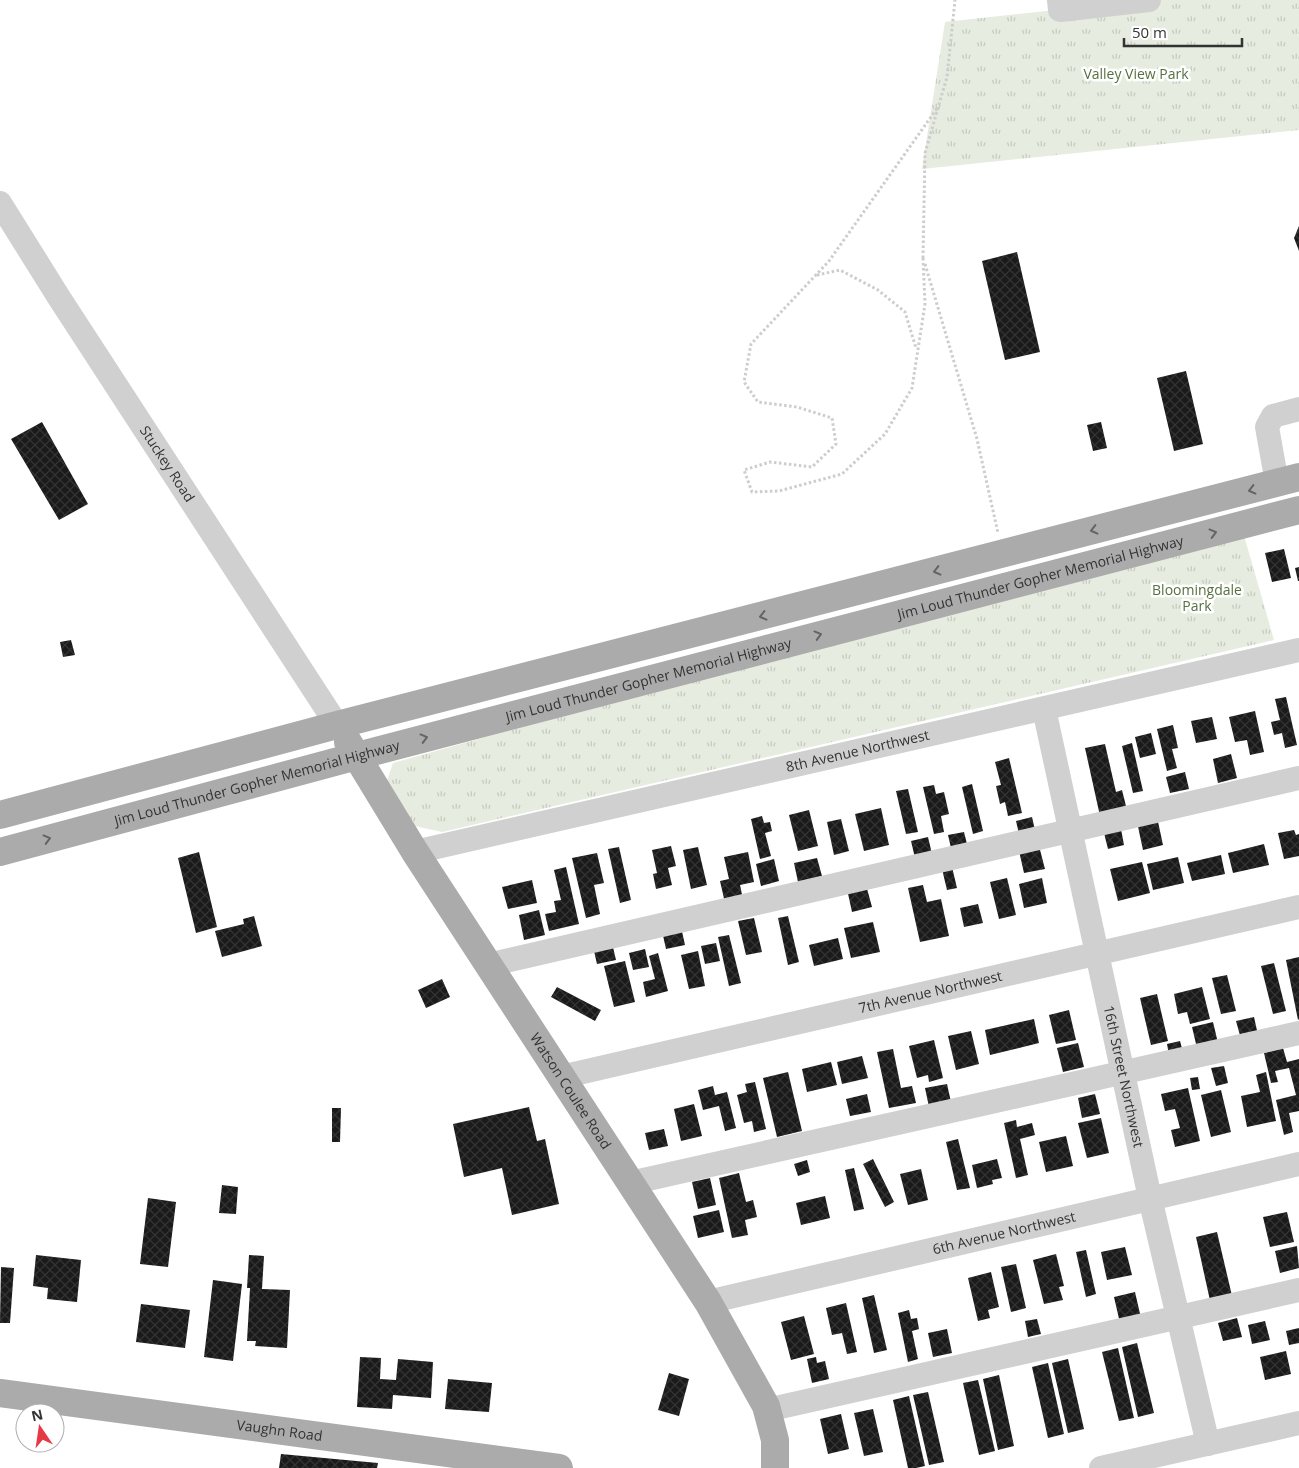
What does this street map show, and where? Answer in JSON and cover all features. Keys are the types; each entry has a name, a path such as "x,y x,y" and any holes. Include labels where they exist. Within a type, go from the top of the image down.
{"main road":[{"path":"0,815 337,725 1288,480"},
{"name":"Jim Loud Thunder Gopher Memorial Highway","path":"0,852 357,756 1299,510"},
{"name":"Watson Coulee Road","path":"337,725 415,852 708,1302 767,1410 775,1440 775,1468"},
{"name":"Vaughn Road","path":"0,1393 560,1468"}],"street":[{"path":"1060,5 1149,0"},
{"name":"Stuckey Road","path":"0,202 58,296 337,725"},
{"path":"1288,480 1266,427 1273,416 1299,409"},
{"name":"8th Avenue Northwest","path":"415,852 1299,650"},
{"name":"16th Street Northwest","path":"1044,709 1150,1198 1208,1444"},
{"path":"488,964 1299,778"},
{"name":"7th Avenue Northwest","path":"561,1078 1299,907"},
{"path":"630,1183 1299,1033"},
{"name":"6th Avenue Northwest","path":"708,1302 1299,1164"},
{"path":"767,1410 1299,1290"},
{"path":"1102,1468 1299,1423"}],"path":[{"path":"938,107 829,261 751,344 744,382 758,402 797,407 832,418 836,444 812,467 770,462 744,470 752,492 779,491 842,474 885,434 912,388 925,304 923,258 925,153 938,107 946,77 955,0"},
{"path":"923,258 978,439 1003,554"},
{"path":"816,276 840,270 878,290 905,312 917,351"}],"green space":[{"name":"Valley View Park","path":"1148,0 1299,0 1299,130 922,169 945,22"},
{"name":"Bloomingdale Park","path":"1241,525 1274,640 442,832 415,826 387,781 393,763"}],"building":[{"path":"1299,226 1299,251 1294,238"},
{"path":"1017,252 1040,352 1005,360 982,261"},
{"path":"1186,371 1203,444 1174,451 1157,378"},
{"path":"42,422 88,504 59,520 11,439"},
{"path":"1101,422 1107,448 1093,451 1087,425"},
{"path":"1284,549 1291,578 1272,582 1265,553"},
{"path":"1299,567 1299,581 1298,581 1295,568"},
{"path":"71,640 75,655 63,657 60,642"},
{"path":"1286,697 1297,745 1285,748 1282,733 1274,735 1271,722 1280,720 1275,699"},
{"path":"1255,711 1264,752 1250,755 1247,740 1235,742 1229,717"},
{"path":"1212,717 1217,739 1196,743 1191,721"},
{"path":"1173,725 1178,748 1172,749 1177,768 1167,771 1157,729"},
{"path":"1151,733 1156,754 1140,758 1135,737"},
{"path":"1132,743 1143,791 1133,793 1122,746"},
{"path":"1105,744 1116,792 1122,790 1127,810 1100,816 1085,748"},
{"path":"1231,754 1237,778 1218,783 1213,759"},
{"path":"1009,758 1022,813 1008,816 1005,802 1000,804 996,786 1001,785 995,762"},
{"path":"1185,772 1189,789 1170,793 1166,777"},
{"path":"972,784 983,831 973,834 962,787"},
{"path":"934,785 936,794 944,792 949,814 941,816 944,832 934,834 923,787"},
{"path":"908,789 918,832 906,834 896,791"},
{"path":"881,808 889,845 864,851 855,814"},
{"path":"809,810 818,846 798,851 789,815"},
{"path":"762,816 764,823 770,822 772,831 765,833 771,856 760,859 751,819"},
{"path":"1032,817 1035,830 1019,834 1016,821"},
{"path":"1157,817 1163,845 1143,850 1137,822"},
{"path":"841,819 849,851 834,855 827,822"},
{"path":"1121,829 1124,845 1108,849 1104,833"},
{"path":"1294,830 1296,835 1299,834 1299,856 1284,859 1278,833"},
{"path":"964,832 967,844 951,848 948,835"},
{"path":"928,837 932,854 915,858 911,841"},
{"path":"1264,844 1269,865 1233,873 1228,853"},
{"path":"671,846 676,866 668,868 672,885 656,889 653,874 657,873 652,850"},
{"path":"1039,846 1045,869 1024,873 1019,851"},
{"path":"619,847 631,900 620,903 608,849"},
{"path":"698,847 707,885 691,889 683,850"},
{"path":"199,852 217,927 196,933 178,858"},
{"path":"748,852 754,882 740,885 743,899 725,903 720,881 729,879 724,857"},
{"path":"597,853 604,883 594,885 600,914 586,918 572,858"},
{"path":"1221,855 1225,874 1192,881 1187,863"},
{"path":"1178,857 1184,883 1153,890 1147,864"},
{"path":"817,858 822,876 798,882 794,863"},
{"path":"774,859 779,881 761,886 756,864"},
{"path":"1142,862 1150,893 1118,901 1110,869"},
{"path":"566,867 579,924 549,931 545,914 556,912 554,901 561,900 554,870"},
{"path":"952,867 957,888 947,890 942,869"},
{"path":"1007,878 1016,915 999,919 990,882"},
{"path":"1042,878 1047,903 1024,908 1019,884"},
{"path":"532,880 537,903 508,909 502,887"},
{"path":"866,885 872,907 852,912 847,889"},
{"path":"923,885 927,902 941,899 949,936 920,942 908,888"},
{"path":"978,904 983,923 964,927 960,908"},
{"path":"539,910 545,935 524,940 519,915"},
{"path":"254,916 262,946 222,957 215,931 244,924 243,919"},
{"path":"788,916 799,962 788,965 778,918"},
{"path":"754,918 762,952 746,955 738,921"},
{"path":"873,922 880,952 851,958 844,928"},
{"path":"681,927 685,945 666,949 662,931"},
{"path":"729,935 741,983 729,986 718,937"},
{"path":"838,938 843,959 814,966 809,945"},
{"path":"612,943 616,960 597,964 593,947"},
{"path":"716,943 720,961 705,964 701,946"},
{"path":"645,949 649,967 633,970 629,953"},
{"path":"698,951 705,986 689,989 681,955"},
{"path":"658,953 668,991 646,997 643,982 655,979 649,956"},
{"path":"1299,957 1299,1019 1298,1020 1286,960"},
{"path":"625,961 635,1002 614,1007 604,966"},
{"path":"1274,963 1286,1011 1273,1014 1261,966"},
{"path":"1227,975 1236,1011 1221,1014 1212,978"},
{"path":"442,979 450,997 426,1008 418,990"},
{"path":"557,987 601,1010 595,1021 551,997"},
{"path":"1202,987 1210,1019 1190,1024 1187,1012 1178,1014 1174,994"},
{"path":"1157,994 1168,1041 1151,1045 1140,998"},
{"path":"1069,1010 1076,1040 1056,1044 1049,1015"},
{"path":"1254,1017 1258,1035 1241,1039 1236,1021"},
{"path":"1034,1019 1039,1043 990,1055 985,1030"},
{"path":"1213,1022 1218,1043 1197,1048 1192,1027"},
{"path":"971,1031 979,1064 956,1070 948,1036"},
{"path":"934,1040 943,1078 929,1082 928,1075 917,1078 909,1046"},
{"path":"1180,1041 1183,1052 1169,1055 1167,1044"},
{"path":"1078,1043 1084,1067 1063,1072 1057,1048"},
{"path":"1283,1048 1287,1062 1299,1059 1299,1111 1289,1113 1293,1132 1284,1135 1276,1100 1296,1095 1289,1068 1275,1071 1278,1082 1271,1083 1264,1053"},
{"path":"893,1049 901,1088 912,1086 916,1103 889,1108 877,1052"},
{"path":"862,1056 868,1078 842,1084 837,1062"},
{"path":"831,1062 837,1085 807,1092 802,1069"},
{"path":"1224,1066 1228,1083 1216,1086 1211,1068"},
{"path":"788,1072 802,1131 777,1137 763,1078"},
{"path":"1266,1072 1276,1121 1247,1127 1241,1096 1260,1092 1256,1075"},
{"path":"1198,1077 1200,1089 1192,1090 1190,1078"},
{"path":"755,1082 766,1129 754,1132 752,1121 744,1123 737,1095 747,1092 745,1084"},
{"path":"947,1084 951,1102 929,1107 925,1088"},
{"path":"713,1086 715,1095 727,1092 736,1128 725,1131 719,1106 703,1110 698,1090"},
{"path":"1188,1088 1200,1141 1175,1147 1171,1130 1180,1128 1175,1109 1165,1111 1161,1094"},
{"path":"1221,1090 1231,1132 1211,1137 1201,1095"},
{"path":"867,1094 871,1112 850,1116 846,1099"},
{"path":"1095,1094 1100,1114 1082,1118 1078,1098"},
{"path":"694,1104 702,1136 681,1141 674,1109"},
{"path":"529,1107 537,1141 545,1139 559,1204 512,1215 502,1168 464,1177 453,1124"},
{"path":"332,1108 341,1108 340,1142 332,1142"},
{"path":"1101,1118 1109,1153 1087,1158 1078,1123"},
{"path":"1016,1120 1017,1127 1032,1123 1035,1135 1020,1139 1028,1175 1016,1178 1004,1123"},
{"path":"664,1129 668,1146 649,1150 645,1133"},
{"path":"1066,1136 1073,1166 1046,1172 1039,1142"},
{"path":"958,1139 970,1188 957,1190 946,1142"},
{"path":"873,1159 894,1202 885,1207 863,1164"},
{"path":"997,1159 1002,1178 992,1180 993,1184 977,1188 972,1165"},
{"path":"807,1160 810,1172 798,1176 794,1164"},
{"path":"854,1168 864,1209 854,1211 845,1170"},
{"path":"921,1169 928,1200 908,1205 900,1174"},
{"path":"739,1173 746,1202 753,1200 757,1217 745,1220 748,1235 732,1238 719,1178"},
{"path":"710,1178 716,1205 698,1209 692,1182"},
{"path":"222,1185 238,1187 236,1214 219,1213"},
{"path":"825,1196 830,1218 801,1225 796,1203"},
{"path":"148,1198 176,1202 168,1267 140,1264"},
{"path":"719,1210 724,1232 698,1238 693,1216"},
{"path":"1287,1212 1294,1242 1270,1247 1263,1217"},
{"path":"1217,1232 1233,1300 1211,1305 1196,1237"},
{"path":"1297,1246 1299,1268 1280,1273 1275,1251"},
{"path":"1125,1247 1132,1275 1107,1280 1101,1252"},
{"path":"1086,1250 1096,1294 1086,1297 1076,1252"},
{"path":"1056,1254 1064,1286 1059,1287 1063,1300 1044,1304 1033,1260"},
{"path":"36,1255 81,1260 77,1302 47,1299 48,1288 33,1286"},
{"path":"249,1255 264,1256 262,1289 290,1290 287,1348 255,1346 256,1341 247,1341 250,1288 247,1288"},
{"path":"1016,1264 1026,1308 1011,1312 1001,1267"},
{"path":"1,1267 14,1268 10,1323 0,1323"},
{"path":"991,1272 999,1307 988,1310 990,1318 978,1321 968,1278"},
{"path":"213,1280 242,1284 233,1361 204,1357"},
{"path":"1135,1292 1141,1318 1120,1323 1114,1297"},
{"path":"874,1295 887,1350 874,1353 862,1298"},
{"path":"846,1303 857,1352 847,1354 842,1333 832,1335 826,1308"},
{"path":"141,1304 190,1310 185,1348 136,1342"},
{"path":"909,1310 911,1319 917,1318 919,1329 912,1331 918,1359 908,1362 898,1313"},
{"path":"804,1316 814,1354 791,1360 781,1322"},
{"path":"1237,1318 1242,1337 1223,1341 1218,1323"},
{"path":"1037,1319 1041,1334 1028,1337 1025,1321"},
{"path":"1265,1321 1270,1340 1252,1344 1248,1325"},
{"path":"1299,1328 1299,1343 1289,1345 1286,1331"},
{"path":"947,1329 952,1353 933,1357 928,1333"},
{"path":"1137,1343 1154,1413 1138,1417 1122,1347"},
{"path":"1118,1348 1134,1418 1119,1421 1102,1352"},
{"path":"1286,1351 1291,1374 1265,1380 1260,1357"},
{"path":"360,1357 381,1358 380,1379 396,1380 398,1359 433,1362 431,1398 393,1395 392,1409 357,1407"},
{"path":"816,1357 817,1363 825,1361 829,1379 812,1383 807,1359"},
{"path":"1068,1359 1084,1429 1068,1433 1052,1363"},
{"path":"1048,1363 1064,1434 1048,1438 1032,1367"},
{"path":"669,1373 689,1379 679,1416 658,1410"},
{"path":"999,1375 1014,1446 998,1450 983,1379"},
{"path":"448,1379 492,1383 489,1412 445,1409"},
{"path":"978,1380 995,1451 979,1455 963,1383"},
{"path":"928,1392 944,1462 929,1465 913,1395"},
{"path":"909,1396 925,1466 916,1468 908,1468 893,1400"},
{"path":"873,1409 883,1452 864,1456 854,1413"},
{"path":"841,1414 849,1449 828,1454 820,1419"},
{"path":"281,1454 378,1463 377,1468 279,1468"}]}
